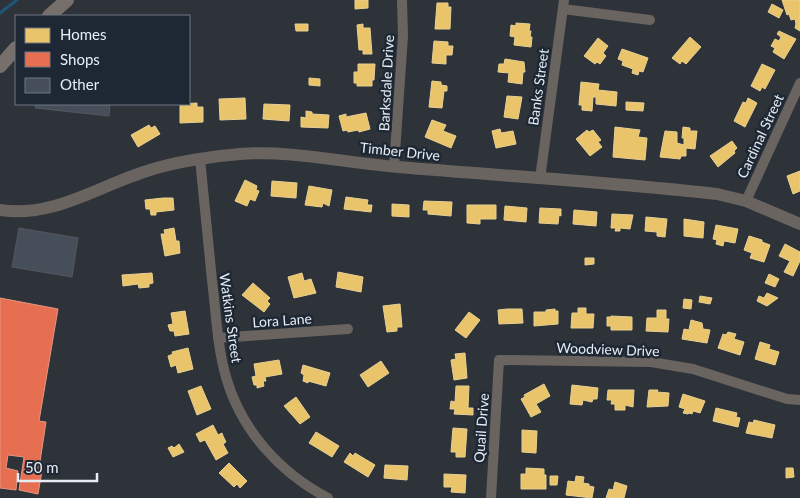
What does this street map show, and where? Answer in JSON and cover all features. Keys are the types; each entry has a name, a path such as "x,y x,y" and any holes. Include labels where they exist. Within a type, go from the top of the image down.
{"main road":[{"path":"50,15 67,0"},
{"path":"0,66 15,49"}],"street":[{"name":"Barksdale Drive","path":"394,167 403,36 402,0"},
{"path":"563,4 650,20"},
{"name":"Banks Street","path":"540,178 563,4"},
{"name":"Cardinal Street","path":"746,201 800,83"},
{"name":"Timber Drive","path":"0,210 15,212 51,208 71,202 147,170 200,159 240,154 272,154 331,158 394,167 689,190 746,201 800,224"},
{"name":"Watkins Street","path":"200,159 218,338 226,377 236,404 254,434 271,456 295,478 328,498"},
{"name":"Lora Lane","path":"218,338 348,329"},
{"name":"Woodview Drive","path":"499,360 651,362 693,368 787,399 800,400"},
{"name":"Quail Drive","path":"491,498 499,360"}],"building: Homes":[{"path":"355,0 368,0 368,8 355,9"},
{"path":"782,0 800,0 800,31 795,28 795,19 791,20 789,14 787,15"},
{"path":"437,3 448,3 448,7 451,7 450,29 435,29"},
{"path":"772,4 783,10 779,18 768,12"},
{"path":"516,23 530,24 531,47 514,45 515,37 510,36 511,25 516,26"},
{"path":"295,24 308,24 308,31 296,31"},
{"path":"363,24 363,28 370,28 372,54 363,54 363,50 359,50 357,25"},
{"path":"779,31 796,39 784,59 773,52 775,48 771,46 775,39 779,41 781,37 777,34"},
{"path":"690,37 701,47 686,64 682,61 680,64 672,58"},
{"path":"598,38 608,46 603,53 606,56 600,64 597,62 595,64 584,56"},
{"path":"434,41 448,42 448,46 453,46 452,55 446,55 446,64 432,63"},
{"path":"622,49 648,58 643,72 639,71 638,75 632,73 633,69 622,65 623,61 618,59"},
{"path":"505,59 524,62 525,72 523,72 522,84 508,82 509,73 498,72 499,64 504,64"},
{"path":"358,64 375,64 372,86 357,86 357,83 354,83 354,72 358,72"},
{"path":"762,64 775,70 765,89 762,87 760,91 751,86"},
{"path":"309,78 320,79 320,86 309,85"},
{"path":"432,81 441,82 441,85 447,86 447,91 444,91 442,108 429,107"},
{"path":"581,82 599,84 598,90 617,92 616,106 596,104 596,97 593,97 592,111 582,110 582,105 579,105"},
{"path":"507,96 522,97 518,119 504,117"},
{"path":"245,98 246,119 220,120 219,99"},
{"path":"748,98 757,103 745,127 734,121 743,102 746,103"},
{"path":"626,102 644,103 643,111 626,110"},
{"path":"190,103 197,103 197,107 203,107 203,122 180,123 180,105 190,105"},
{"path":"264,104 290,105 289,121 263,119"},
{"path":"306,111 312,112 312,114 329,115 328,128 301,127 301,117 306,118"},
{"path":"366,113 370,129 359,132 358,130 343,131 339,116 346,114 346,117"},
{"path":"432,120 446,125 443,131 456,136 451,148 425,137"},
{"path":"149,125 151,128 155,126 160,134 138,147 131,135"},
{"path":"615,127 640,130 638,137 647,138 645,160 613,157"},
{"path":"683,127 690,128 690,131 697,131 695,149 686,148 686,156 681,156 680,159 660,157 665,131 677,132 677,143 684,145 684,138 682,138"},
{"path":"500,129 501,133 513,131 516,144 496,148 492,131"},
{"path":"587,130 589,132 593,130 601,140 598,142 602,147 590,156 576,139"},
{"path":"732,141 737,148 734,151 735,153 718,167 710,156"},
{"path":"800,171 800,191 793,194 787,176"},
{"path":"245,180 257,186 256,190 259,191 255,201 250,199 247,206 235,201"},
{"path":"272,181 297,183 296,198 271,196"},
{"path":"309,186 332,190 329,206 323,203 322,207 305,205"},
{"path":"346,197 368,200 367,205 372,205 371,212 344,209"},
{"path":"173,198 174,210 156,212 156,215 151,215 150,209 146,209 145,200"},
{"path":"424,201 452,202 451,216 428,214 428,210 423,210"},
{"path":"392,204 409,205 409,217 392,216"},
{"path":"467,205 496,205 496,219 480,219 480,224 467,223"},
{"path":"505,206 527,208 526,222 504,220"},
{"path":"540,208 561,209 558,224 539,223"},
{"path":"574,210 597,212 596,226 573,224"},
{"path":"612,214 633,215 630,229 620,228 620,231 615,231 616,228 611,228"},
{"path":"646,217 667,219 665,237 657,236 657,232 645,231"},
{"path":"684,219 704,222 703,238 684,236"},
{"path":"716,225 738,229 735,243 724,241 723,246 716,244 717,240 713,239"},
{"path":"174,228 176,241 179,241 180,253 165,256 161,234 165,234 164,230"},
{"path":"749,236 770,245 764,262 750,258 752,253 744,250"},
{"path":"785,244 800,252 800,261 793,276 784,272 790,261 779,256"},
{"path":"585,258 594,258 594,264 585,265"},
{"path":"338,272 363,277 361,292 336,287"},
{"path":"152,273 153,283 149,284 149,287 139,288 138,284 123,286 122,275"},
{"path":"302,273 304,281 311,279 316,293 294,298 288,277"},
{"path":"769,274 779,279 775,287 765,283"},
{"path":"253,283 270,298 267,301 270,304 264,312 242,295"},
{"path":"767,293 778,298 767,306 757,301 759,296 764,298"},
{"path":"700,296 712,298 710,304 699,302"},
{"path":"684,299 692,300 691,309 683,308"},
{"path":"400,304 402,327 397,327 397,331 387,332 383,306"},
{"path":"578,308 586,308 586,314 594,314 593,328 571,328 572,313 578,313"},
{"path":"522,309 523,323 499,324 498,310"},
{"path":"555,309 555,311 558,311 558,324 534,326 534,312 546,312 546,310"},
{"path":"657,310 666,310 666,319 669,319 668,332 646,331 647,318 657,318"},
{"path":"185,311 189,334 175,336 174,331 170,331 168,325 173,324 171,313"},
{"path":"469,312 480,320 466,338 455,330"},
{"path":"607,317 632,317 632,330 611,330 611,326 607,326"},
{"path":"691,320 702,323 703,329 710,330 707,343 682,339 684,329 689,330"},
{"path":"728,332 736,334 734,339 744,342 740,355 718,348 723,334 726,335"},
{"path":"760,342 770,345 769,349 779,352 775,365 755,359"},
{"path":"188,348 193,369 178,373 176,365 171,367 168,356 173,354 172,352"},
{"path":"465,353 467,378 454,380 451,360 456,359 455,354"},
{"path":"279,360 282,374 265,377 266,381 263,381 264,386 257,388 252,377 256,376 254,364"},
{"path":"381,361 389,373 368,387 360,375"},
{"path":"303,365 330,373 326,386 303,381 304,375 301,373"},
{"path":"544,384 550,396 536,404 541,412 531,417 521,399 525,397 524,395"},
{"path":"572,385 598,388 597,399 593,399 592,402 583,400 582,405 570,404"},
{"path":"201,386 211,409 197,415 188,391"},
{"path":"456,386 469,386 468,408 473,408 473,415 454,414 455,409 450,409 451,401 455,402"},
{"path":"608,390 634,390 633,407 625,405 625,410 615,410 615,404 611,404 612,400 607,400"},
{"path":"649,390 669,393 668,406 647,407"},
{"path":"683,394 705,401 700,413 693,411 692,414 683,413 685,409 679,407"},
{"path":"296,397 310,417 300,424 284,406"},
{"path":"716,408 737,413 736,417 740,418 738,427 713,421"},
{"path":"754,420 775,425 772,438 746,433 749,422 753,423"},
{"path":"213,425 218,435 222,433 226,442 223,444 228,453 216,460 205,440 200,442 196,434"},
{"path":"453,428 467,429 465,457 456,457 456,452 451,452"},
{"path":"522,430 537,431 536,453 522,452"},
{"path":"316,432 339,446 332,457 309,443"},
{"path":"179,444 184,452 173,457 168,448 172,446 174,448"},
{"path":"350,453 353,456 355,453 375,465 368,477 344,462"},
{"path":"229,463 247,481 240,488 237,484 234,487 219,473"},
{"path":"385,465 408,466 407,480 384,478"},
{"path":"526,468 544,469 546,489 521,489 521,474 526,474"},
{"path":"786,468 793,468 794,477 786,478"},
{"path":"444,474 466,475 465,493 451,492 452,487 444,487"},
{"path":"550,476 558,476 557,485 550,485"},
{"path":"576,476 584,477 583,483 594,487 592,498 566,495 568,481 575,482"},
{"path":"615,482 627,486 624,498 606,498 609,489 613,490"}],"building: Shops":[{"path":"0,298 58,309 39,421 46,422 39,468 42,471 38,494 19,490 24,457 8,455 6,468 18,471 16,490 0,488"}],"building: Other":[{"path":"36,105 110,105 109,116 35,108"},
{"path":"19,228 78,238 72,277 12,267"}],"waterway":[{"path":"0,13 17,0"}]}
